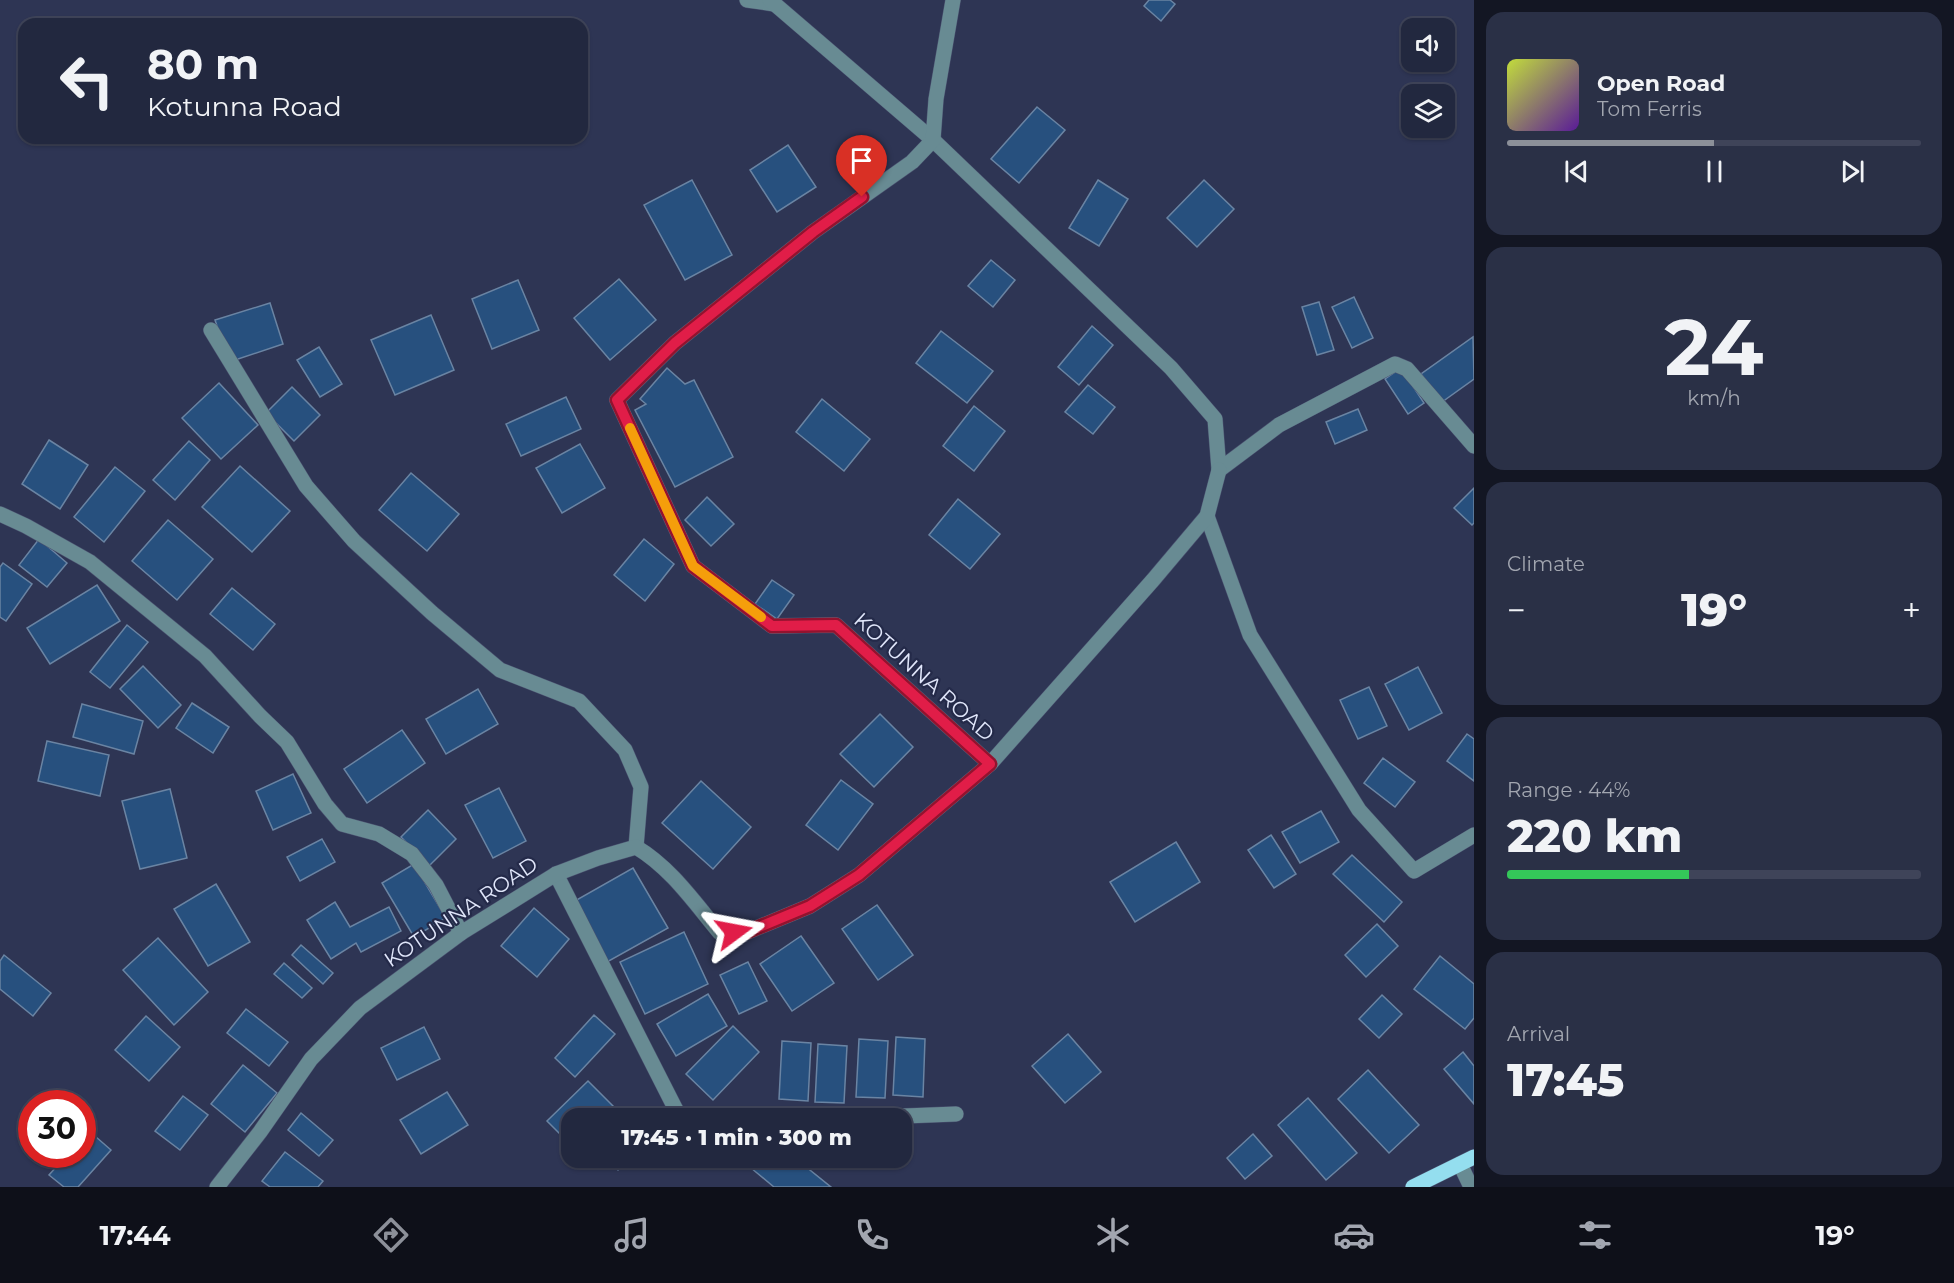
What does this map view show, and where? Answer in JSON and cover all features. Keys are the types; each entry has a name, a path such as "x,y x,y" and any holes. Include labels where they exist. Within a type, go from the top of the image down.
{"main road":[{"path":"1413,1187 1467,1160"}],"street":[{"path":"747,0 772,2 933,140 1171,368 1215,419 1219,470 1208,516 990,764"},
{"path":"933,140 936,99 953,0"},
{"name":"KOTUNNA ROAD","path":"217,1187 260,1132 311,1059 360,1008 461,933 556,874 636,847 654,858 689,893 720,933 747,932 810,906 859,875 990,764 836,625 772,626 693,566 617,400 675,343 813,232 912,162 933,140"},
{"path":"211,330 306,486 354,541 432,613 500,670 579,701 625,750 641,787 636,847"},
{"path":"1219,470 1279,425 1395,364 1407,369 1474,446"},
{"path":"0,514 90,562 205,656 287,742 325,804 342,824 379,834 412,854 436,885 461,933"},
{"path":"1208,516 1250,635 1359,810 1414,871 1474,836"},
{"path":"556,874 675,1108"},
{"path":"912,1116 956,1114"},
{"path":"1467,1160 1471,1187"}],"building":[{"path":"1149,0 1170,0 1175,4 1161,21 1144,6"},
{"path":"1037,107 1065,130 1019,183 991,159"},
{"path":"788,145 816,187 777,212 750,170"},
{"path":"692,180 732,255 685,280 644,205"},
{"path":"1098,180 1128,199 1099,246 1069,228"},
{"path":"1204,180 1234,209 1197,247 1167,218"},
{"path":"991,260 1015,280 993,307 968,286"},
{"path":"619,279 656,320 610,360 574,318"},
{"path":"518,280 539,330 492,349 472,299"},
{"path":"1354,297 1373,338 1352,348 1332,307"},
{"path":"1319,302 1334,350 1317,355 1302,307"},
{"path":"270,303 283,344 229,362 215,320"},
{"path":"431,315 454,370 395,395 371,340"},
{"path":"1092,326 1113,345 1079,385 1058,367"},
{"path":"941,331 993,371 967,403 916,363"},
{"path":"1473,337 1474,379 1442,402 1421,374"},
{"path":"319,347 342,384 320,397 297,360"},
{"path":"667,368 685,384 694,380 733,457 675,487 635,410 646,404 640,399"},
{"path":"1401,368 1424,403 1408,414 1385,379"},
{"path":"219,383 258,425 221,459 182,418"},
{"path":"1088,385 1115,407 1093,434 1065,412"},
{"path":"292,387 320,415 294,441 266,413"},
{"path":"566,397 581,429 521,456 506,424"},
{"path":"822,399 870,439 844,471 796,432"},
{"path":"974,406 1005,431 974,471 943,446"},
{"path":"1358,409 1367,430 1335,444 1326,422"},
{"path":"49,440 88,465 60,509 22,484"},
{"path":"189,441 210,460 175,500 153,480"},
{"path":"580,444 605,488 562,513 536,468"},
{"path":"240,466 290,511 252,552 202,507"},
{"path":"115,467 145,491 104,542 74,517"},
{"path":"411,473 459,514 427,551 379,510"},
{"path":"1474,488 1474,523 1472,525 1454,508"},
{"path":"707,497 734,524 711,546 685,520"},
{"path":"958,499 1000,534 970,569 929,535"},
{"path":"168,520 213,559 177,600 132,561"},
{"path":"39,539 67,563 47,587 19,565"},
{"path":"644,539 674,564 645,601 614,575"},
{"path":"3,563 32,584 6,621 0,617 0,567"},
{"path":"772,580 794,595 777,619 755,604"},
{"path":"97,585 120,621 50,664 27,628"},
{"path":"232,588 275,624 253,650 210,614"},
{"path":"127,625 148,642 110,688 90,672"},
{"path":"143,666 181,705 158,728 120,689"},
{"path":"1418,667 1442,713 1409,730 1385,684"},
{"path":"1369,687 1387,726 1358,739 1340,700"},
{"path":"478,689 498,724 446,754 426,719"},
{"path":"192,703 229,727 213,753 176,728"},
{"path":"82,704 143,721 134,754 73,737"},
{"path":"880,714 913,747 874,787 840,754"},
{"path":"402,730 425,763 367,803 344,769"},
{"path":"1467,734 1474,739 1474,781 1447,761"},
{"path":"47,741 109,755 100,796 38,781"},
{"path":"1383,758 1415,782 1395,807 1364,783"},
{"path":"293,774 311,813 273,830 256,791"},
{"path":"841,780 873,804 838,850 806,825"},
{"path":"701,781 751,827 713,869 662,823"},
{"path":"499,788 526,841 493,858 465,805"},
{"path":"170,789 187,858 140,869 122,801"},
{"path":"428,810 456,839 429,866 401,837"},
{"path":"1321,811 1339,842 1300,863 1282,832"},
{"path":"1271,835 1296,874 1274,888 1248,850"},
{"path":"322,839 335,862 300,881 287,857"},
{"path":"1176,842 1200,882 1135,922 1110,882"},
{"path":"1352,855 1402,902 1384,922 1333,874"},
{"path":"414,864 446,918 414,937 382,883"},
{"path":"633,868 668,928 607,962 573,902"},
{"path":"216,884 250,942 208,966 174,909"},
{"path":"335,902 350,927 389,907 401,931 361,952 356,943 331,959 307,920"},
{"path":"877,905 913,955 878,980 842,929"},
{"path":"534,908 569,939 537,977 501,946"},
{"path":"1377,924 1398,946 1366,977 1345,955"},
{"path":"684,932 708,984 645,1014 620,962"},
{"path":"801,936 834,983 792,1011 760,964"},
{"path":"158,938 208,992 174,1025 123,970"},
{"path":"301,945 333,973 323,984 292,955"},
{"path":"4,955 51,993 33,1016 0,989 0,961"},
{"path":"1440,956 1474,984 1474,1018 1465,1029 1414,989"},
{"path":"748,962 767,1001 739,1014 720,975"},
{"path":"284,963 312,988 302,998 274,974"},
{"path":"708,994 727,1026 676,1056 657,1024"},
{"path":"1382,995 1402,1014 1379,1038 1359,1019"},
{"path":"246,1009 288,1042 269,1066 227,1033"},
{"path":"594,1015 615,1034 575,1077 555,1058"},
{"path":"146,1016 180,1047 149,1081 115,1050"},
{"path":"733,1026 759,1052 713,1100 686,1074"},
{"path":"424,1027 440,1059 397,1080 381,1048"},
{"path":"1068,1034 1101,1072 1065,1103 1032,1066"},
{"path":"896,1037 925,1039 923,1097 893,1095"},
{"path":"859,1039 888,1041 885,1098 856,1097"},
{"path":"782,1041 811,1043 808,1101 779,1099"},
{"path":"818,1044 847,1046 844,1103 815,1102"},
{"path":"1463,1052 1474,1066 1474,1104 1444,1069"},
{"path":"243,1065 277,1093 245,1132 211,1104"},
{"path":"1368,1070 1419,1125 1389,1153 1338,1099"},
{"path":"588,1081 615,1108 561,1108 561,1135 547,1121"},
{"path":"447,1092 468,1125 421,1154 400,1120"},
{"path":"183,1096 208,1115 180,1150 155,1131"},
{"path":"1308,1098 1357,1153 1326,1180 1278,1125"},
{"path":"301,1113 333,1140 319,1156 288,1130"},
{"path":"1253,1134 1272,1156 1245,1179 1227,1158"},
{"path":"96,1137 111,1150 96,1167"},
{"path":"285,1152 323,1181 318,1187 270,1187 262,1181"},
{"path":"55,1168 95,1168 78,1187 64,1187 49,1175"},
{"path":"751,1168 807,1168 831,1187 774,1187"}],"slow traffic":[{"path":"630,428 693,566 761,617"}],"route":[{"path":"734,932 747,932 810,906 859,875 990,764 836,625 772,626 693,566 617,400 675,343 813,232 862,197"}]}
